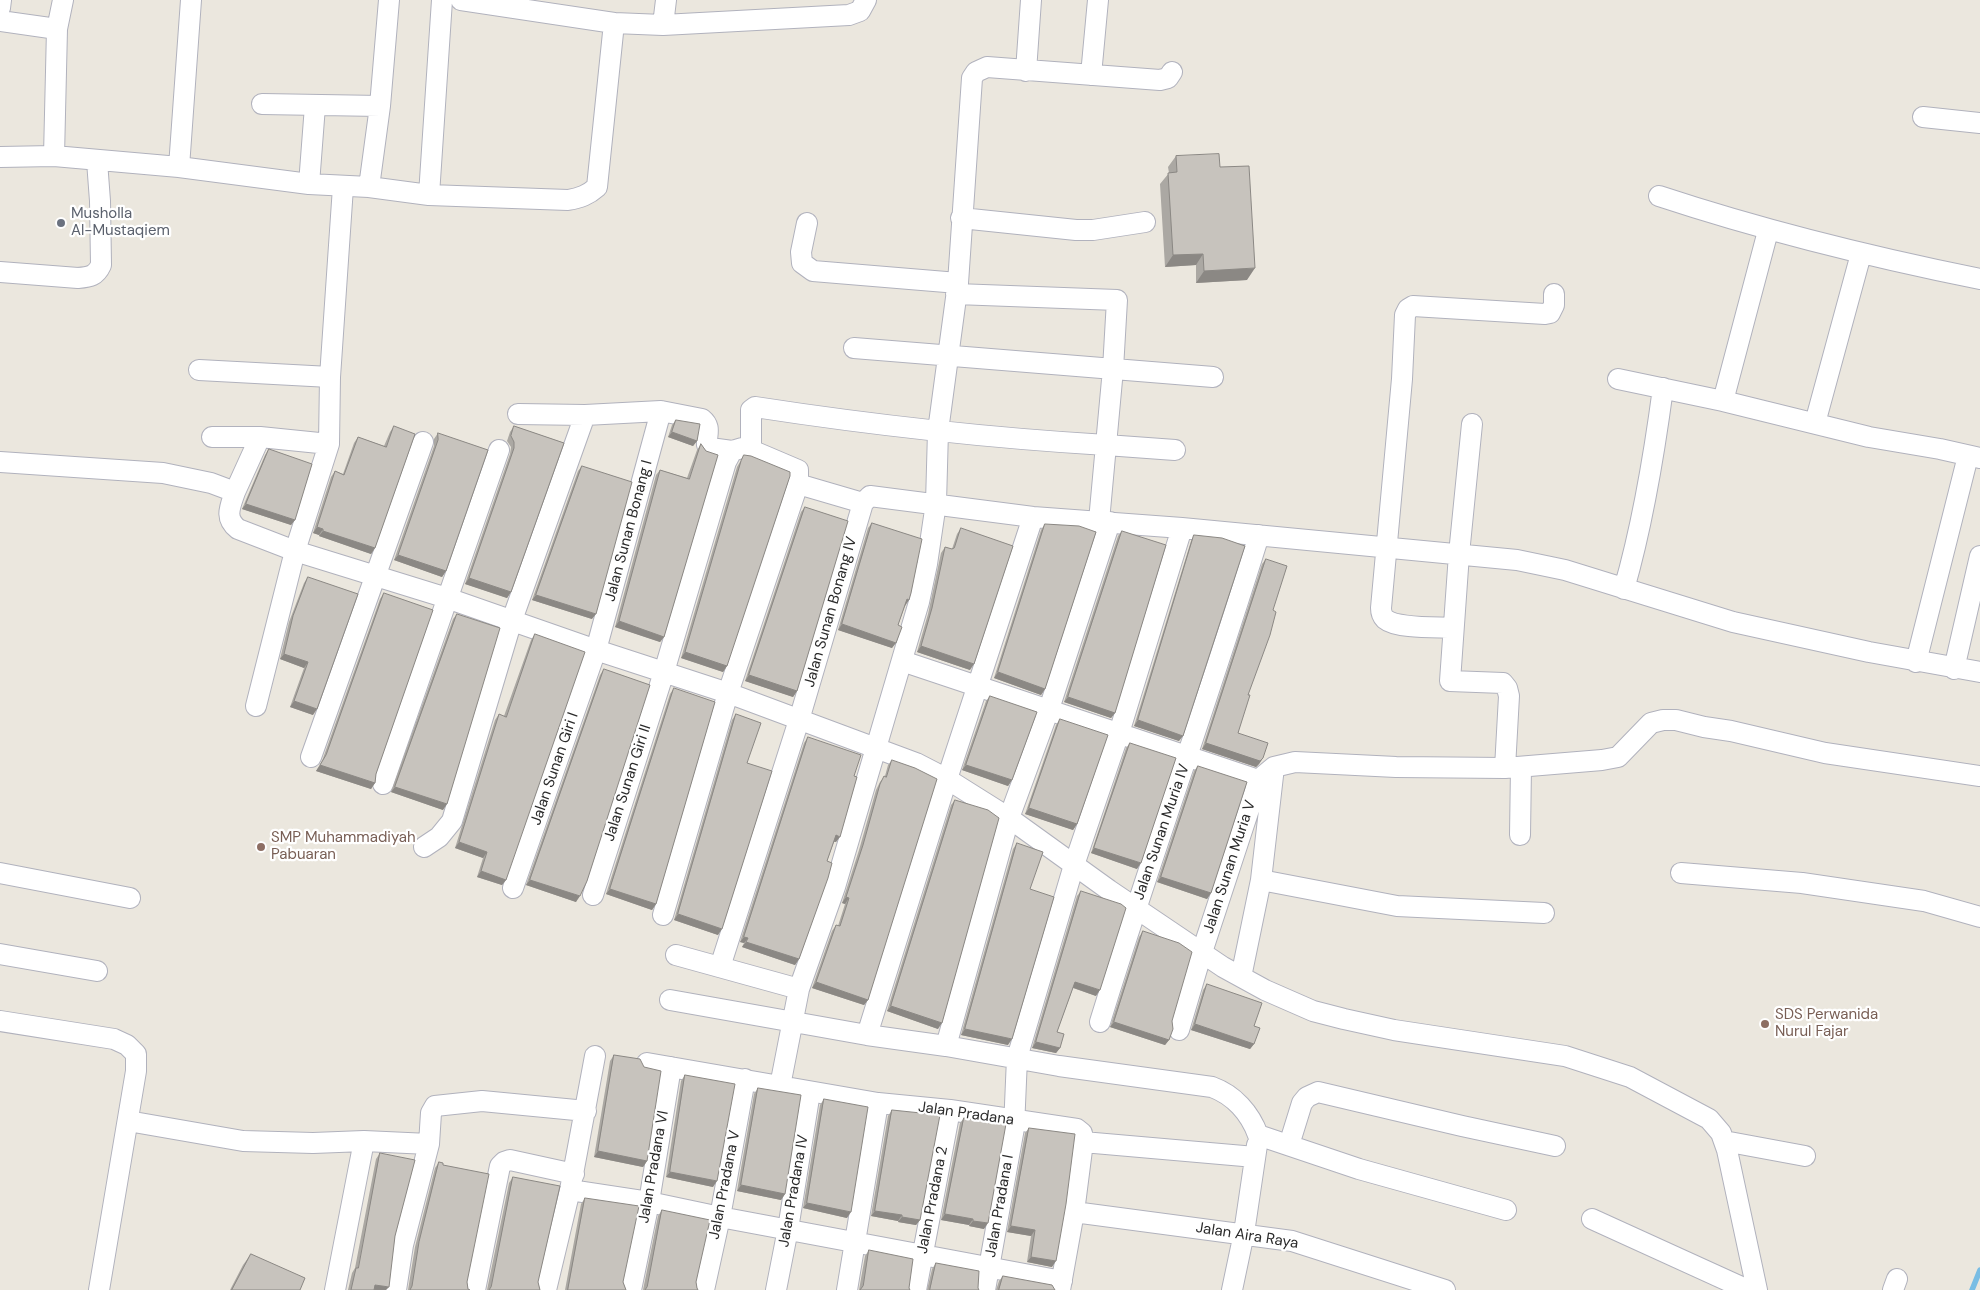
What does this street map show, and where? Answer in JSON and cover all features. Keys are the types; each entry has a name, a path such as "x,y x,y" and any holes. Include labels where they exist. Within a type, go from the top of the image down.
{"street":[{"path":"0,8 1,0"},
{"path":"54,156 57,29 64,0"},
{"path":"179,167 191,0"},
{"path":"369,187 380,106 389,0"},
{"path":"429,195 442,0"},
{"path":"462,0 614,23 663,25 849,15 860,11 866,0"},
{"path":"663,25 666,0"},
{"path":"1026,71 1031,0"},
{"path":"1091,75 1098,0"},
{"path":"0,21 57,29"},
{"path":"0,157 54,156 179,167 309,184 369,187 429,195 568,200 581,198 597,187 614,23"},
{"path":"780,1086 799,989 835,887 919,602 928,564 936,503 938,431 957,288 972,78 976,72 987,67 1160,80 1168,78 1172,72"},
{"path":"262,104 380,106"},
{"path":"309,184 315,106"},
{"path":"1923,117 1980,123"},
{"path":"0,272 78,278 97,274 102,265 97,161"},
{"path":"256,706 295,551 329,444 330,377 343,187"},
{"path":"1659,196 1768,231 1861,254 1980,279"},
{"path":"961,218 1076,230 1093,230 1145,222"},
{"path":"807,223 801,252 802,262 813,271 957,288 1117,300 1106,445 1104,521 1049,709 1010,818 946,1046"},
{"path":"1723,401 1768,231"},
{"path":"1815,423 1861,254"},
{"path":"1453,628 1398,624 1385,619 1380,608 1402,379 1405,315 1408,309 1413,306 1546,314 1552,310 1554,294"},
{"path":"854,348 1213,377"},
{"path":"199,370 330,377"},
{"path":"1618,379 1723,401 1869,437 1974,457 1916,662"},
{"path":"1624,589 1636,546 1664,388"},
{"path":"742,450 751,410 756,407 848,421 938,431 1175,450"},
{"path":"518,414 585,415 661,412 702,419 709,428 707,445 710,448 742,450 798,470 798,484 728,693 663,915"},
{"name":"Jalan Sunan Bonang I","path":"596,650 661,412"},
{"path":"424,847 439,837 452,820 512,620 585,415"},
{"path":"1472,424 1459,554 1450,681 1503,683 1507,688 1520,835"},
{"path":"212,437 260,437 329,444"},
{"path":"260,437 235,492 229,516 231,524 238,529 295,551 447,598 596,650 728,693 916,763 947,779 1010,818 1074,865 1241,977 1313,1011 1394,1030 1565,1056 1630,1077 1709,1119 1721,1133 1724,1140 1757,1290"},
{"path":"311,756 423,442"},
{"path":"383,784 499,450"},
{"name":"Jalan Sunan Giri II","path":"593,895 664,672 726,462 742,450"},
{"path":"0,462 163,473 211,483 235,492"},
{"path":"798,484 863,504 870,496 1033,517 1104,521 1516,560 1555,568 1733,622 1916,662 1980,672"},
{"name":"Jalan Sunan Bonang IV","path":"720,967 799,720 863,504"},
{"path":"867,1035 947,779 1033,517"},
{"name":"Jalan Pradana I","path":"985,1290 1014,1121 1017,1058 1074,865 1119,733 1182,528"},
{"name":"Jalan Sunan Muria IV","path":"1100,1022 1136,907 1222,657 1259,535"},
{"path":"1954,669 1980,556"},
{"name":"Jalan Sunan Giri I","path":"513,888 596,650"},
{"path":"902,661 1188,756 1252,778 1256,782 1274,767 1295,762 1396,767 1513,767 1602,760 1618,756 1651,723 1663,720 1676,720 1825,753 1980,776"},
{"path":"1241,977 1261,880 1274,767"},
{"name":"Jalan Sunan Muria V","path":"1179,1030 1202,952 1255,791 1256,782"},
{"path":"0,873 130,898"},
{"path":"1682,873 1802,883 1924,901 1980,916"},
{"path":"1261,880 1397,906 1544,913"},
{"path":"0,954 97,971"},
{"path":"676,955 799,989"},
{"path":"670,1000 867,1035 946,1046 1059,1066 1212,1087 1225,1092 1233,1098 1254,1123 1258,1135 1244,1233 1232,1290"},
{"path":"0,1021 114,1039 127,1045 136,1054 136,1071 99,1290"},
{"path":"546,1290 572,1182 595,1056"},
{"path":"648,1063 671,1067"},
{"name":"Jalan Pradana","path":"671,1067 878,1103 950,1110 1077,1129 1082,1133 1084,1142"},
{"name":"Jalan Pradana VI","path":"632,1290 649,1202 671,1067"},
{"name":"Jalan Pradana V","path":"704,1290 720,1217 745,1080"},
{"name":"Jalan Pradana IV","path":"776,1290 788,1229 810,1092"},
{"path":"1288,1145 1302,1103 1307,1097 1318,1092 1556,1146"},
{"path":"396,1290 403,1245 429,1144 431,1113 434,1106 482,1101 586,1111"},
{"path":"847,1290 878,1103"},
{"name":"Jalan Pradana 2","path":"916,1290 950,1110"},
{"path":"128,1121 243,1141 313,1143 364,1141 429,1144"},
{"path":"1258,1135 1359,1169 1506,1210"},
{"path":"1724,1140 1805,1156"},
{"path":"335,1290 364,1141"},
{"path":"475,1290 500,1166 510,1160 572,1182 649,1202 720,1217 856,1241 989,1268 1061,1285 1084,1142 1255,1157"},
{"name":"Jalan Aira Raya","path":"1074,1212 1244,1233 1292,1241 1445,1290"},
{"path":"1592,1219 1748,1290"}],"building":[{"path":"1219,154 1220,167 1249,166 1255,268 1204,271 1203,254 1173,255 1168,173 1177,172 1176,156"},
{"path":"676,420 700,424 697,441 672,432"},
{"path":"394,426 415,434 375,548 323,531 323,529 317,527 335,471 344,475 358,437 386,447"},
{"path":"514,426 564,443 511,592 469,578 514,448 511,436"},
{"path":"438,433 488,450 446,571 398,555 438,440"},
{"path":"701,444 706,451 718,455 664,637 619,621 660,470 689,479"},
{"path":"269,449 312,464 295,520 246,504"},
{"path":"744,455 790,472 790,476 727,666 685,652"},
{"path":"582,466 632,482 596,614 536,595"},
{"path":"805,507 848,521 797,691 749,675"},
{"path":"872,523 922,539 911,593 898,625 902,627 896,643 842,624"},
{"path":"1045,524 1079,526 1096,532 1045,689 998,672"},
{"path":"961,528 1013,546 974,664 921,646 932,608 945,547 954,548"},
{"path":"1122,531 1166,545 1115,713 1068,697"},
{"path":"1194,535 1222,538 1245,546 1183,736 1138,720"},
{"path":"1266,559 1287,566 1273,610 1276,612 1270,635 1248,695 1250,695 1238,733 1268,743 1263,758 1260,761 1206,743"},
{"path":"308,577 358,594 317,709 294,701 308,662 284,654 293,616"},
{"path":"384,593 433,610 376,774 375,783 320,765 326,755"},
{"path":"457,614 500,628 447,804 395,787"},
{"path":"535,634 585,652 506,880 481,871 487,852 459,842 499,714 506,717"},
{"path":"604,669 650,685 587,881 580,896 530,880"},
{"path":"674,688 715,702 656,904 610,889"},
{"path":"990,696 1037,712 1012,780 966,765"},
{"path":"736,714 761,723 747,763 772,771 722,929 678,914"},
{"path":"1060,719 1108,735 1077,824 1029,808"},
{"path":"808,737 861,755 854,776 857,777 840,837 836,835 827,861 832,863 828,878 799,959 746,942 748,938 744,937"},
{"path":"1130,743 1176,758 1141,863 1094,848"},
{"path":"892,760 915,768 937,779 868,1000 816,982 836,925 840,926 849,898 846,897 880,784 884,776 886,777"},
{"path":"1198,766 1247,782 1211,893 1161,877"},
{"path":"955,800 988,810 999,818 942,1023 891,1006"},
{"path":"1017,843 1043,852 1030,889 1054,897 1012,1039 965,1029"},
{"path":"1081,891 1121,904 1126,908 1100,990 1075,982 1057,1032 1064,1034 1060,1048 1036,1042"},
{"path":"1143,931 1179,943 1192,952 1172,1021 1173,1029 1169,1040 1114,1022"},
{"path":"1207,984 1262,1003 1254,1026 1260,1028 1254,1044 1195,1024"},
{"path":"614,1055 640,1059 644,1067 661,1071 647,1161 598,1151"},
{"path":"685,1075 735,1084 717,1181 670,1172"},
{"path":"758,1088 801,1095 785,1194 741,1185"},
{"path":"824,1099 868,1107 851,1212 807,1203"},
{"path":"892,1110 940,1115 920,1220 875,1211"},
{"path":"964,1118 1006,1124 988,1223 945,1214"},
{"path":"1029,1128 1075,1134 1056,1261 1031,1257 1035,1230 1011,1226"},
{"path":"380,1153 415,1160 395,1236 389,1287 375,1285 374,1290 351,1290 356,1268 358,1268"},
{"path":"439,1162 443,1163 443,1165 489,1174 467,1282 468,1289 470,1290 410,1290 419,1242"},
{"path":"513,1177 560,1186 538,1282 540,1290 489,1290"},
{"path":"585,1198 639,1206 623,1282 626,1290 568,1290"},
{"path":"662,1210 710,1220 696,1282 698,1290 645,1290"},
{"path":"869,1250 913,1259 910,1290 860,1290 863,1286"},
{"path":"251,1254 305,1278 300,1290 232,1290"},
{"path":"936,1263 979,1271 979,1290 930,1290"},
{"path":"1003,1276 1052,1285 1055,1290 999,1290"}],"waterway":[{"path":"1972,1290 1980,1270"}],"place":[{"name":"Musholla Al-Mustaqiem","path":"61,223"},
{"name":"SMP Muhammadiyah Pabuaran","path":"261,847"},
{"name":"SDS Perwanida Nurul Fajar","path":"1765,1024"}]}
